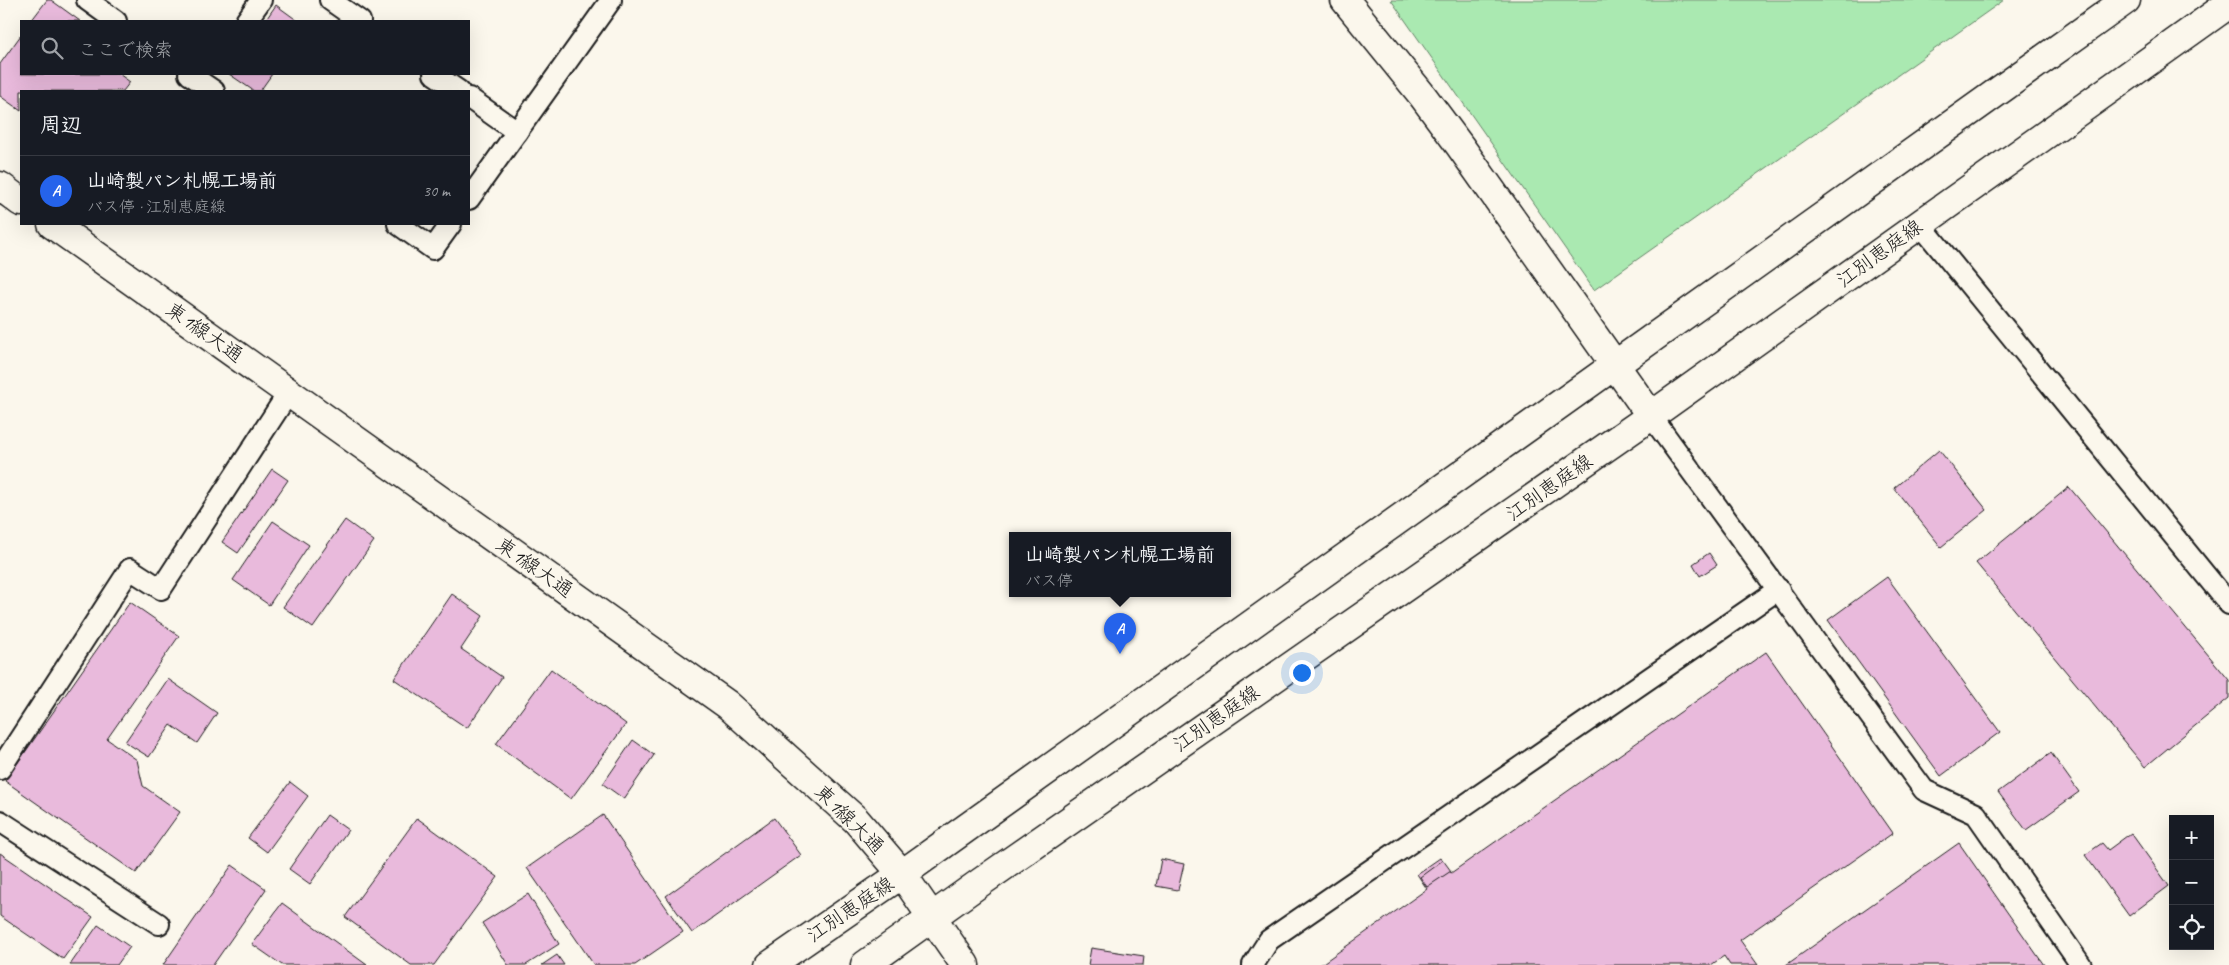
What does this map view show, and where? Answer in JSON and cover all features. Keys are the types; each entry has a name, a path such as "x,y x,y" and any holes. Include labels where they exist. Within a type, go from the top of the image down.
{"main road":[{"path":"1345,0 1455,138 1651,416"},
{"name":"江別恵庭線","path":"770,965 902,874 2126,0"},
{"name":"江別恵庭線","path":"865,965 931,917 1651,416 2229,4"},
{"path":"0,186 20,201"},
{"name":"東1線大通","path":"53,225 728,705 856,820 902,874 965,965"}],"lane":[{"path":"87,0 115,20"},
{"path":"247,20 261,0"},
{"path":"330,0 359,20"},
{"path":"470,198 611,0"},
{"path":"435,75 458,90"},
{"path":"470,99 517,132"},
{"path":"1920,224 2229,604"},
{"path":"399,225 433,249 450,225"},
{"path":"0,768 130,569 161,589 289,392"},
{"path":"1651,416 1924,790 1976,814 2081,965"},
{"path":"1253,965 1269,940 1779,589"},
{"path":"0,821 159,924"}],"green space":[{"path":"1391,0 2004,0 1594,290"}],"building":[{"path":"47,0 51,0 79,20 32,20"},
{"path":"276,5 297,20 266,20"},
{"path":"20,36 20,75 120,75 130,82 124,90 20,90 20,110 0,96 0,64"},
{"path":"230,75 271,75 261,90 253,90"},
{"path":"1939,450 1987,510 1941,547 1894,488"},
{"path":"272,469 288,480 238,553 222,542"},
{"path":"2069,487 2229,680 2229,698 2145,767 1976,563"},
{"path":"345,520 374,541 313,628 283,607"},
{"path":"273,521 309,545 269,605 233,580"},
{"path":"1709,553 1717,565 1700,576 1693,564"},
{"path":"1887,577 2000,732 1941,776 1828,620"},
{"path":"452,594 483,616 461,649 502,677 467,728 394,679"},
{"path":"130,602 179,636 107,739 137,760 143,786 180,812 136,873 5,781"},
{"path":"1766,652 1893,833 1740,940 1758,965 1730,965 1724,956 1711,965 1320,965 1427,889 1417,874 1440,858 1451,873"},
{"path":"551,669 626,724 571,799 496,744"},
{"path":"168,679 217,713 197,743 171,725 149,757 125,742"},
{"path":"633,740 654,755 624,799 603,784"},
{"path":"2051,753 2079,792 2026,830 1998,792"},
{"path":"290,782 308,796 267,852 248,838"},
{"path":"327,815 348,830 310,884 289,869"},
{"path":"603,815 683,932 635,965 594,965 527,868"},
{"path":"417,818 498,877 434,965 411,965 345,917"},
{"path":"774,818 801,855 692,933 666,896"},
{"path":"2131,833 2169,886 2129,916 2085,855 2102,843 2108,850"},
{"path":"1959,843 2044,965 1786,965"},
{"path":"0,853 93,917 63,959 0,916"},
{"path":"1161,859 1184,864 1178,890 1156,886"},
{"path":"1443,860 1451,871 1427,887 1420,877"},
{"path":"232,865 266,889 213,965 163,965"},
{"path":"528,894 559,944 526,965 508,965 482,923"},
{"path":"282,903 367,965 282,965 252,944"},
{"path":"98,925 130,947 117,965 70,965"},
{"path":"1091,948 1144,956 1143,965 1088,965"},
{"path":"557,955 564,965 542,965"}],"place":[{"name":"山崎製パン札幌工場前","path":"1120,654"}]}
